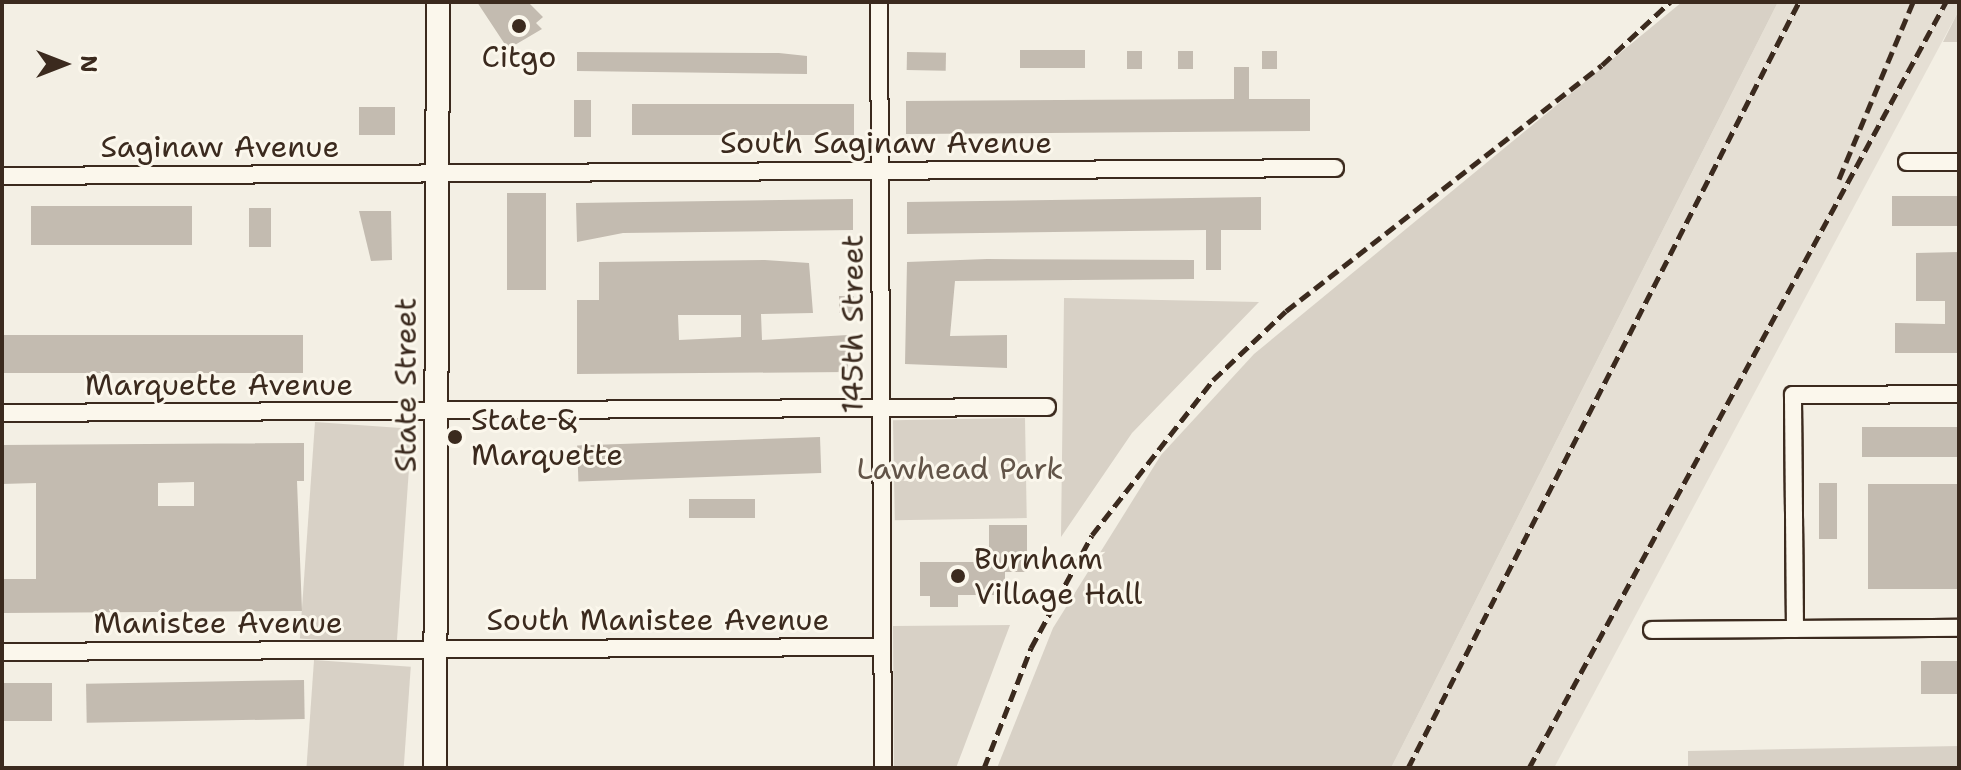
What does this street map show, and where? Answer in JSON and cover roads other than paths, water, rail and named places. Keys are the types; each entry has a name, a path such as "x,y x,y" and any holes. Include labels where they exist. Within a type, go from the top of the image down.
{"street":[{"name":"State Street","path":"435,768 438,2"},
{"name":"145th Street","path":"879,2 883,768"},
{"path":"1907,162 1959,162"},
{"name":"South Saginaw Avenue","path":"437,174 1335,168"},
{"name":"Saginaw Avenue","path":"2,176 437,174"},
{"path":"1795,629 1793,395 1959,394"},
{"name":"Marquette Avenue","path":"2,413 1047,407"},
{"path":"1652,630 1959,628"},
{"name":"South Manistee Avenue","path":"435,649 882,647"},
{"name":"Manistee Avenue","path":"2,652 435,649"}],"railway":[{"path":"984,768 1031,648 1092,535 1213,380 1286,311 1602,65 1670,2"},
{"path":"1408,768 1799,2"},
{"path":"1839,179 1913,2"},
{"path":"1529,768 1946,2"}],"place":[{"name":"Citgo","path":"519,26"},
{"name":"State & Marquette","path":"455,437"},
{"name":"Burnham Village Hall","path":"958,576"}],"park label":[{"name":"Lawhead Park","path":"960,469"}]}
